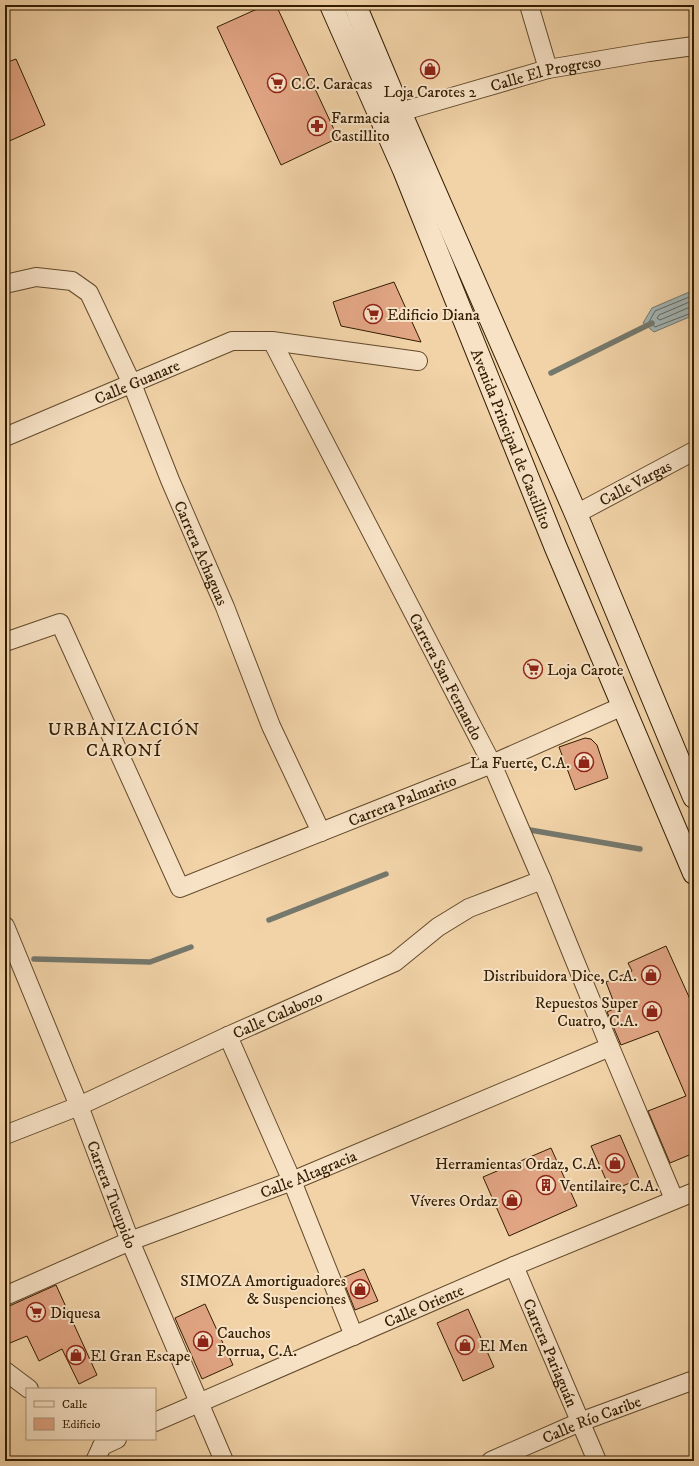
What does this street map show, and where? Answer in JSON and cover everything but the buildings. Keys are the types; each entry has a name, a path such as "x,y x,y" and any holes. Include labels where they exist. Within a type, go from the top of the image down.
{"main road":[{"name":"Avenida Principal de Castillito","path":"331,5 404,170 556,548 694,873"},
{"name":"Avenida Principal de Castillito","path":"355,5 400,112 576,514 693,791"}],"street":[{"path":"529,5 548,69"},
{"name":"Calle El Progreso","path":"400,112 548,69 694,46"},
{"name":"Carrera Achaguas","path":"5,284 36,277 72,282 90,293 132,384 170,480 225,607 271,726 321,832"},
{"name":"Calle Guanare","path":"5,437 232,341 272,341 418,361"},
{"name":"Carrera San Fernando","path":"272,341 492,764 542,880 674,1199"},
{"name":"Calle Vargas","path":"576,514 694,451"},
{"name":"Carrera Palmarito","path":"5,642 60,623 180,888 492,764 623,706"},
{"name":"Calle Calabozo","path":"5,1135 79,1106 228,1036 395,962 438,927 469,908 542,880"},
{"name":"Carrera Tucupido","path":"5,926 79,1106 130,1241 224,1461"},
{"path":"228,1036 292,1181 354,1336"},
{"name":"Calle Altagracia","path":"5,1296 130,1241 292,1181 610,1047"},
{"name":"Calle Oriente","path":"156,1422 514,1266 694,1192"},
{"name":"Carrera Pariaguán","path":"514,1266 597,1461"},
{"path":"5,1371 28,1388"},
{"name":"Calle Río Caribe","path":"491,1461 580,1422 694,1380"}],"water":[{"path":"694,290 694,315 654,332 643,323 652,308"}],"waterway":[{"path":"551,373 652,323"},
{"path":"530,830 640,849"},
{"path":"269,920 386,874"},
{"path":"34,959 150,962 191,947"}],"place":[{"name":"Loja Carotes 2","path":"430,69"},
{"name":"C.C. Caracas","path":"277,83"},
{"name":"Farmacia Castillito","path":"317,126"},
{"name":"Edificio Diana","path":"373,314"},
{"name":"Loja Carote","path":"533,669"},
{"name":"La Fuerte, C.A.","path":"584,762"},
{"name":"Distribuidora Dice, C.A.","path":"651,975"},
{"name":"Repuestos Super Cuatro, C.A.","path":"652,1011"},
{"name":"Herramientas Ordaz, C.A.","path":"615,1163"},
{"name":"Ventilaire, C.A.","path":"546,1185"},
{"name":"Víveres Ordaz","path":"512,1200"},
{"name":"SIMOZA Amortiguadores & Suspenciones","path":"360,1289"},
{"name":"Diquesa","path":"36,1312"},
{"name":"Cauchos Porrua, C.A.","path":"203,1341"},
{"name":"El Men","path":"465,1345"},
{"name":"El Gran Escape","path":"76,1355"}],"district":[{"name":"URBANIZACIÓN CARONÍ","path":"124,739"}]}
